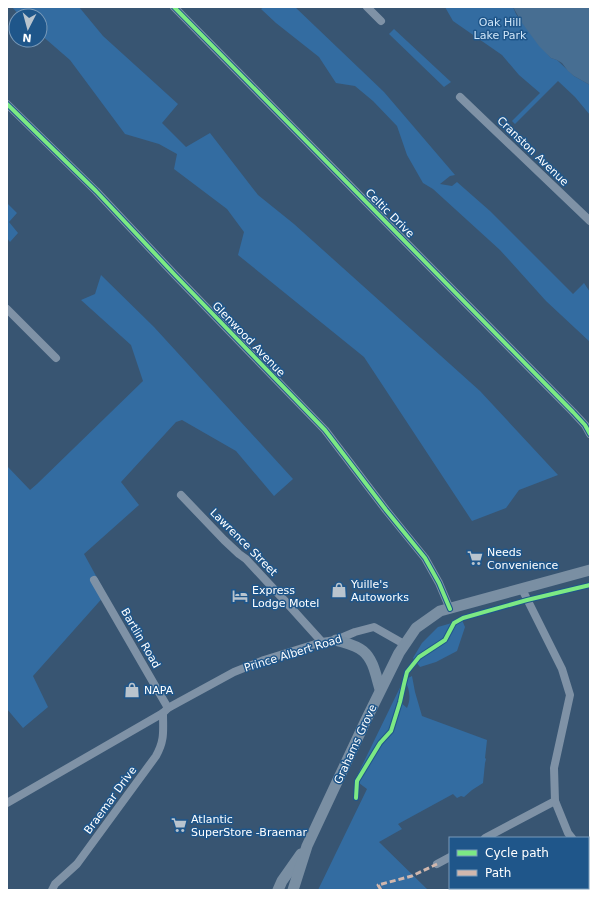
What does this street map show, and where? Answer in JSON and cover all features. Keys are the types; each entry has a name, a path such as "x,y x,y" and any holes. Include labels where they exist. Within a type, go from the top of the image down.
{"main road":[{"path":"404,644 416,628 440,611 590,570"},
{"path":"336,640 353,645 363,651 369,658 380,689"},
{"name":"Grahams Grove","path":"293,890 307,846 380,689 404,644"},
{"name":"Grahams Grove","path":"278,890 282,881 307,846"}],"street":[{"name":"Celtic Drive","path":"174,7 568,406 585,425 590,434"},
{"path":"367,7 381,21"},
{"name":"Cranston Avenue","path":"460,97 590,221"},
{"name":"Glenwood Avenue","path":"7,104 96,191 186,287 325,430 386,510 426,558 450,609"},
{"path":"7,308 56,358"},
{"name":"Lawrence Street","path":"181,494 224,540 246,559 322,642"},
{"name":"Bartlin Road","path":"94,580 166,710"},
{"path":"522,588 562,669 570,695 554,768 555,801 568,833 571,837"},
{"name":"Prince Albert Road","path":"7,803 234,672 264,660 322,642 336,640 355,632 374,627 404,644"},
{"name":"Braemar Drive","path":"52,890 55,884 77,864 156,756 161,745 166,710"},
{"path":"487,837 555,801"},
{"path":"437,864 449,858"}],"green space":[{"path":"12,7 79,7 103,36 178,104 162,123 186,147 210,133 258,195 294,224 480,391 558,475 519,490 506,508 472,521 364,357 238,255 244,232 227,209 174,169 177,154 159,144 125,134 70,60 48,41 48,8"},
{"path":"264,7 295,7 384,92 455,175 450,176 440,184 452,186 457,182 490,211 573,294 584,283 590,292 590,342 546,301 500,250 433,189 423,183 407,155 397,126 373,101 355,86 336,83 319,57 276,23 261,9"},
{"name":"Oak Hill Lake Park","path":"445,7 513,7 516,14 533,37 551,58 557,60 574,76 590,85 590,115 575,97 558,81 515,124 512,121 540,93 519,75 502,55 453,21"},
{"path":"394,29 451,82 444,87 389,34"},
{"path":"7,203 17,213 9,222 18,233 10,242 7,238"},
{"path":"101,275 154,327 293,479 274,496 236,451 182,420 176,422 121,482 139,505 84,554 106,594 33,676 48,707 23,728 7,709 7,466 30,490 143,381 131,345 81,300 95,294"},
{"path":"462,620 465,627 457,651 436,662 420,667 413,658 422,643 438,627"},
{"path":"410,667 406,679 412,676 422,716 487,740 483,783 464,797 461,796 457,798 453,794 398,824 402,829 379,842 428,890 318,890 367,789 355,780","holes":["405,681 409,691 407,708 400,702"]}],"shaded area":[{"path":"513,7 590,7 590,85 574,76 562,63 551,58 539,46 522,23"}],"marked path":[{"path":"381,890 378,885 412,876 437,864"}],"cycle path":[{"path":"174,7 573,412 585,425 590,434"},
{"path":"7,104 96,191 325,430 425,558 439,583 450,609"},
{"path":"356,798 357,781 380,743 391,731 407,672 419,657 445,640 454,623 463,618 527,600 590,585"}],"place":[{"name":"Needs Convenience","path":"475,558"},
{"name":"Yuille's Autoworks","path":"339,590"},
{"name":"Express Lodge Motel","path":"240,596"},
{"name":"NAPA","path":"132,690"},
{"name":"Atlantic SuperStore -Braemar","path":"179,825"}]}
